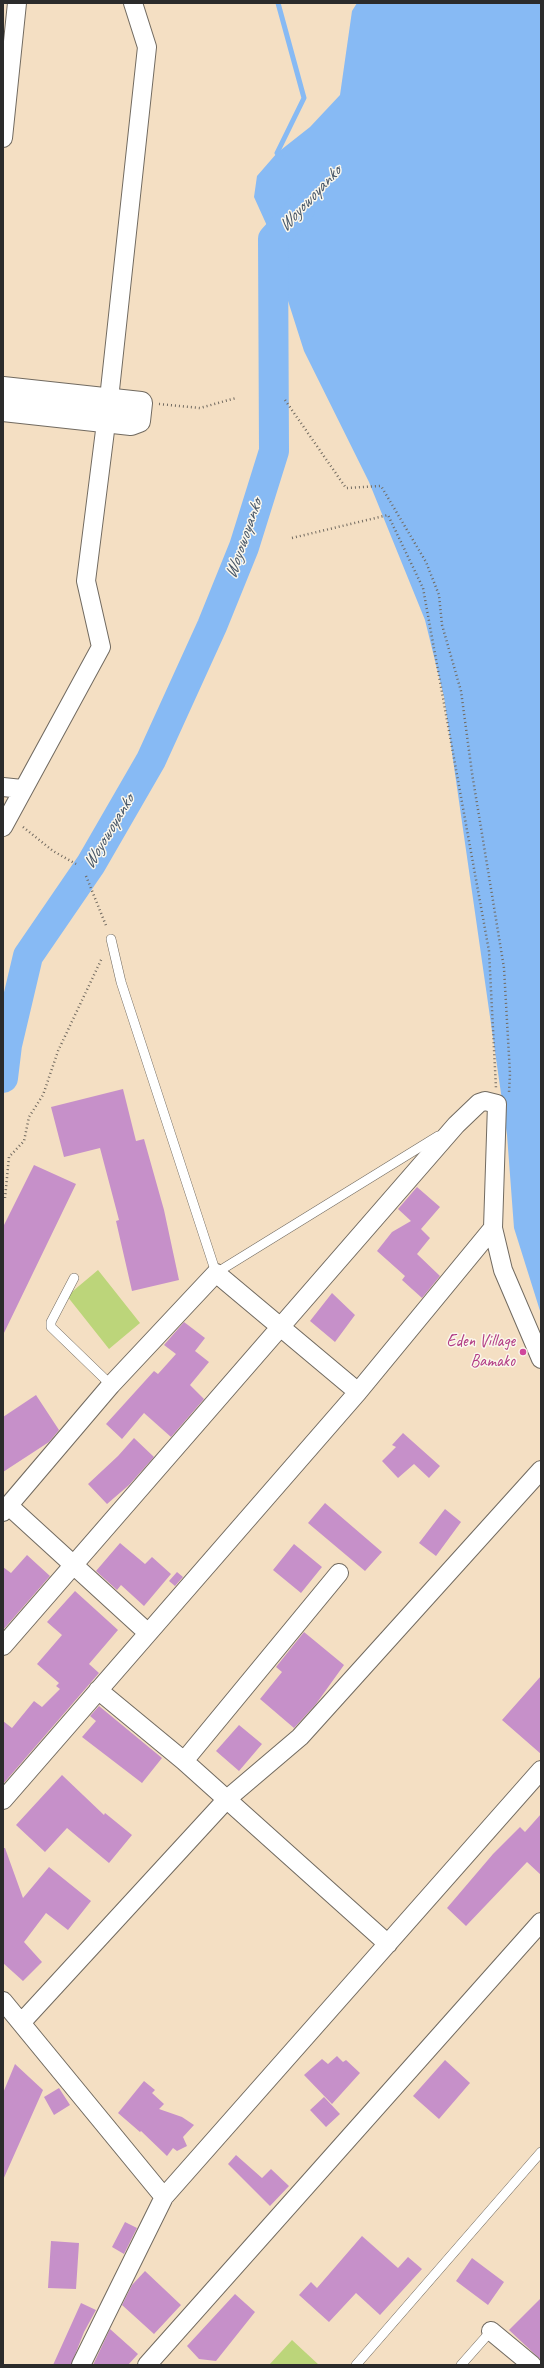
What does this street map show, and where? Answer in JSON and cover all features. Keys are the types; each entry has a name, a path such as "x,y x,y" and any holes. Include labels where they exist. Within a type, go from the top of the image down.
{"street":[{"path":"3,138 17,3"},
{"path":"6,822 22,789 101,647 86,581 105,421 109,399 147,47 133,3"},
{"path":"3,388 141,403 139,420 136,423 3,410"},
{"path":"3,787 22,789"},
{"path":"3,1646 456,1125 479,1103 485,1101 497,1104 493,1228 503,1270 541,1359"},
{"path":"3,1800 358,1392 493,1228"},
{"path":"148,1633 74,1565 6,1509 111,1385 216,1273 358,1392"},
{"path":"21,2023 227,1800 300,1737 541,1470"},
{"path":"184,1761 339,1573"},
{"path":"98,1690 184,1761 388,1944"},
{"path":"81,2365 164,2197 541,1770"},
{"path":"147,2365 541,1922"},
{"path":"3,2001 164,2197"},
{"path":"491,2331 532,2365"}],"lane":[{"path":"111,939 121,982 216,1273 456,1125"},
{"path":"74,1278 51,1322 51,1327 111,1385"},
{"path":"356,2365 541,2152"},
{"path":"461,2365 491,2331"}],"path":[{"path":"141,403 200,408 236,398"},
{"path":"285,400 346,488 381,486 426,562 439,595 442,625 461,691 504,968 510,1074 508,1106 497,1104 489,951 423,588 388,515 292,538"},
{"path":"6,822 76,864"},
{"path":"5,1198 9,1157 24,1141 29,1117 43,1095 58,1051 111,939 86,876"}],"green space":[{"path":"98,1270 140,1323 109,1349 67,1296"},
{"path":"292,2340 319,2365 269,2365"}],"water":[{"path":"357,3 541,3 541,1314 514,1228 507,1135 444,697 425,620 369,482 304,351 282,282 273,239 254,197 257,176 277,153 310,127 340,95 352,11"}],"building":[{"path":"123,1089 136,1141 144,1139 164,1210 179,1280 132,1291 116,1221 119,1220 100,1148 64,1157 51,1107"},
{"path":"34,1165 76,1184 3,1335 3,1227"},
{"path":"417,1187 440,1207 421,1229 430,1238 417,1254 440,1276 422,1298 402,1280 405,1276 377,1251 392,1232 411,1221 398,1209"},
{"path":"332,1293 355,1315 335,1342 310,1321"},
{"path":"184,1322 205,1338 195,1351 209,1362 190,1385 204,1399 171,1437 144,1413 122,1439 106,1424 154,1371 158,1374 176,1354 164,1345"},
{"path":"36,1395 59,1430 49,1442 3,1472 3,1417"},
{"path":"403,1433 440,1466 429,1478 414,1464 398,1478 382,1461 396,1447 392,1445"},
{"path":"134,1438 154,1457 129,1485 107,1504 88,1484 118,1456"},
{"path":"325,1503 382,1552 365,1571 308,1523"},
{"path":"445,1509 461,1522 436,1556 419,1543"},
{"path":"120,1543 145,1564 152,1557 171,1574 144,1606 121,1585 117,1590 96,1571"},
{"path":"294,1544 322,1567 301,1593 273,1570"},
{"path":"27,1555 50,1576 3,1630 3,1567 11,1573"},
{"path":"177,1572 183,1577 175,1586 169,1581"},
{"path":"75,1591 118,1630 89,1664 99,1673 3,1784 3,1721 12,1728 34,1701 42,1707 60,1689 56,1686 59,1683 37,1664 62,1635 47,1622"},
{"path":"304,1632 344,1665 316,1704 294,1728 260,1699 282,1672 276,1667"},
{"path":"541,1676 541,1754 502,1720"},
{"path":"99,1706 162,1758 142,1783 82,1737 96,1721 90,1716"},
{"path":"239,1725 262,1744 239,1771 216,1751"},
{"path":"62,1775 104,1815 105,1813 132,1835 109,1863 67,1828 45,1852 16,1825"},
{"path":"541,1814 541,1875 527,1862 466,1926 447,1908 493,1854 520,1827 525,1832"},
{"path":"3,1848 5,1848 23,1898 49,1867 91,1901 68,1930 46,1913 24,1942 42,1962 23,1981 3,1963"},
{"path":"337,2056 343,2062 346,2060 360,2073 332,2104 304,2075 322,2059 328,2064"},
{"path":"445,2060 470,2083 439,2119 413,2096"},
{"path":"15,2064 43,2090 3,2180 3,2093"},
{"path":"144,2081 155,2090 152,2093 164,2104 159,2109 182,2117 194,2125 183,2137 187,2146 177,2151 173,2148 167,2156 141,2131 140,2132 118,2113"},
{"path":"59,2088 70,2105 54,2115 44,2097"},
{"path":"324,2097 340,2114 326,2127 310,2110"},
{"path":"236,2155 262,2178 271,2169 289,2186 270,2206 228,2164"},
{"path":"125,2222 137,2228 124,2254 112,2247"},
{"path":"362,2236 398,2268 408,2257 422,2269 380,2315 356,2293 329,2322 299,2295 311,2282 317,2288"},
{"path":"51,2241 79,2243 76,2289 48,2288"},
{"path":"472,2258 504,2282 488,2305 456,2281"},
{"path":"145,2271 181,2305 154,2334 122,2305 132,2285"},
{"path":"235,2294 255,2312 216,2361 199,2359 187,2346"},
{"path":"541,2298 541,2360 509,2330"},
{"path":"81,2303 96,2310 84,2332 71,2365 53,2365"},
{"path":"110,2329 138,2354 128,2365 93,2365"}],"waterway":[{"path":"278,3 304,98 277,153 281,157"},
{"name":"Woyowoyanko","path":"3,1078 7,1045 28,956 91,864 151,760 212,626 244,547 274,451 273,239 300,209"}],"place":[{"name":"Eden Village Bamako","path":"523,1352"}]}
